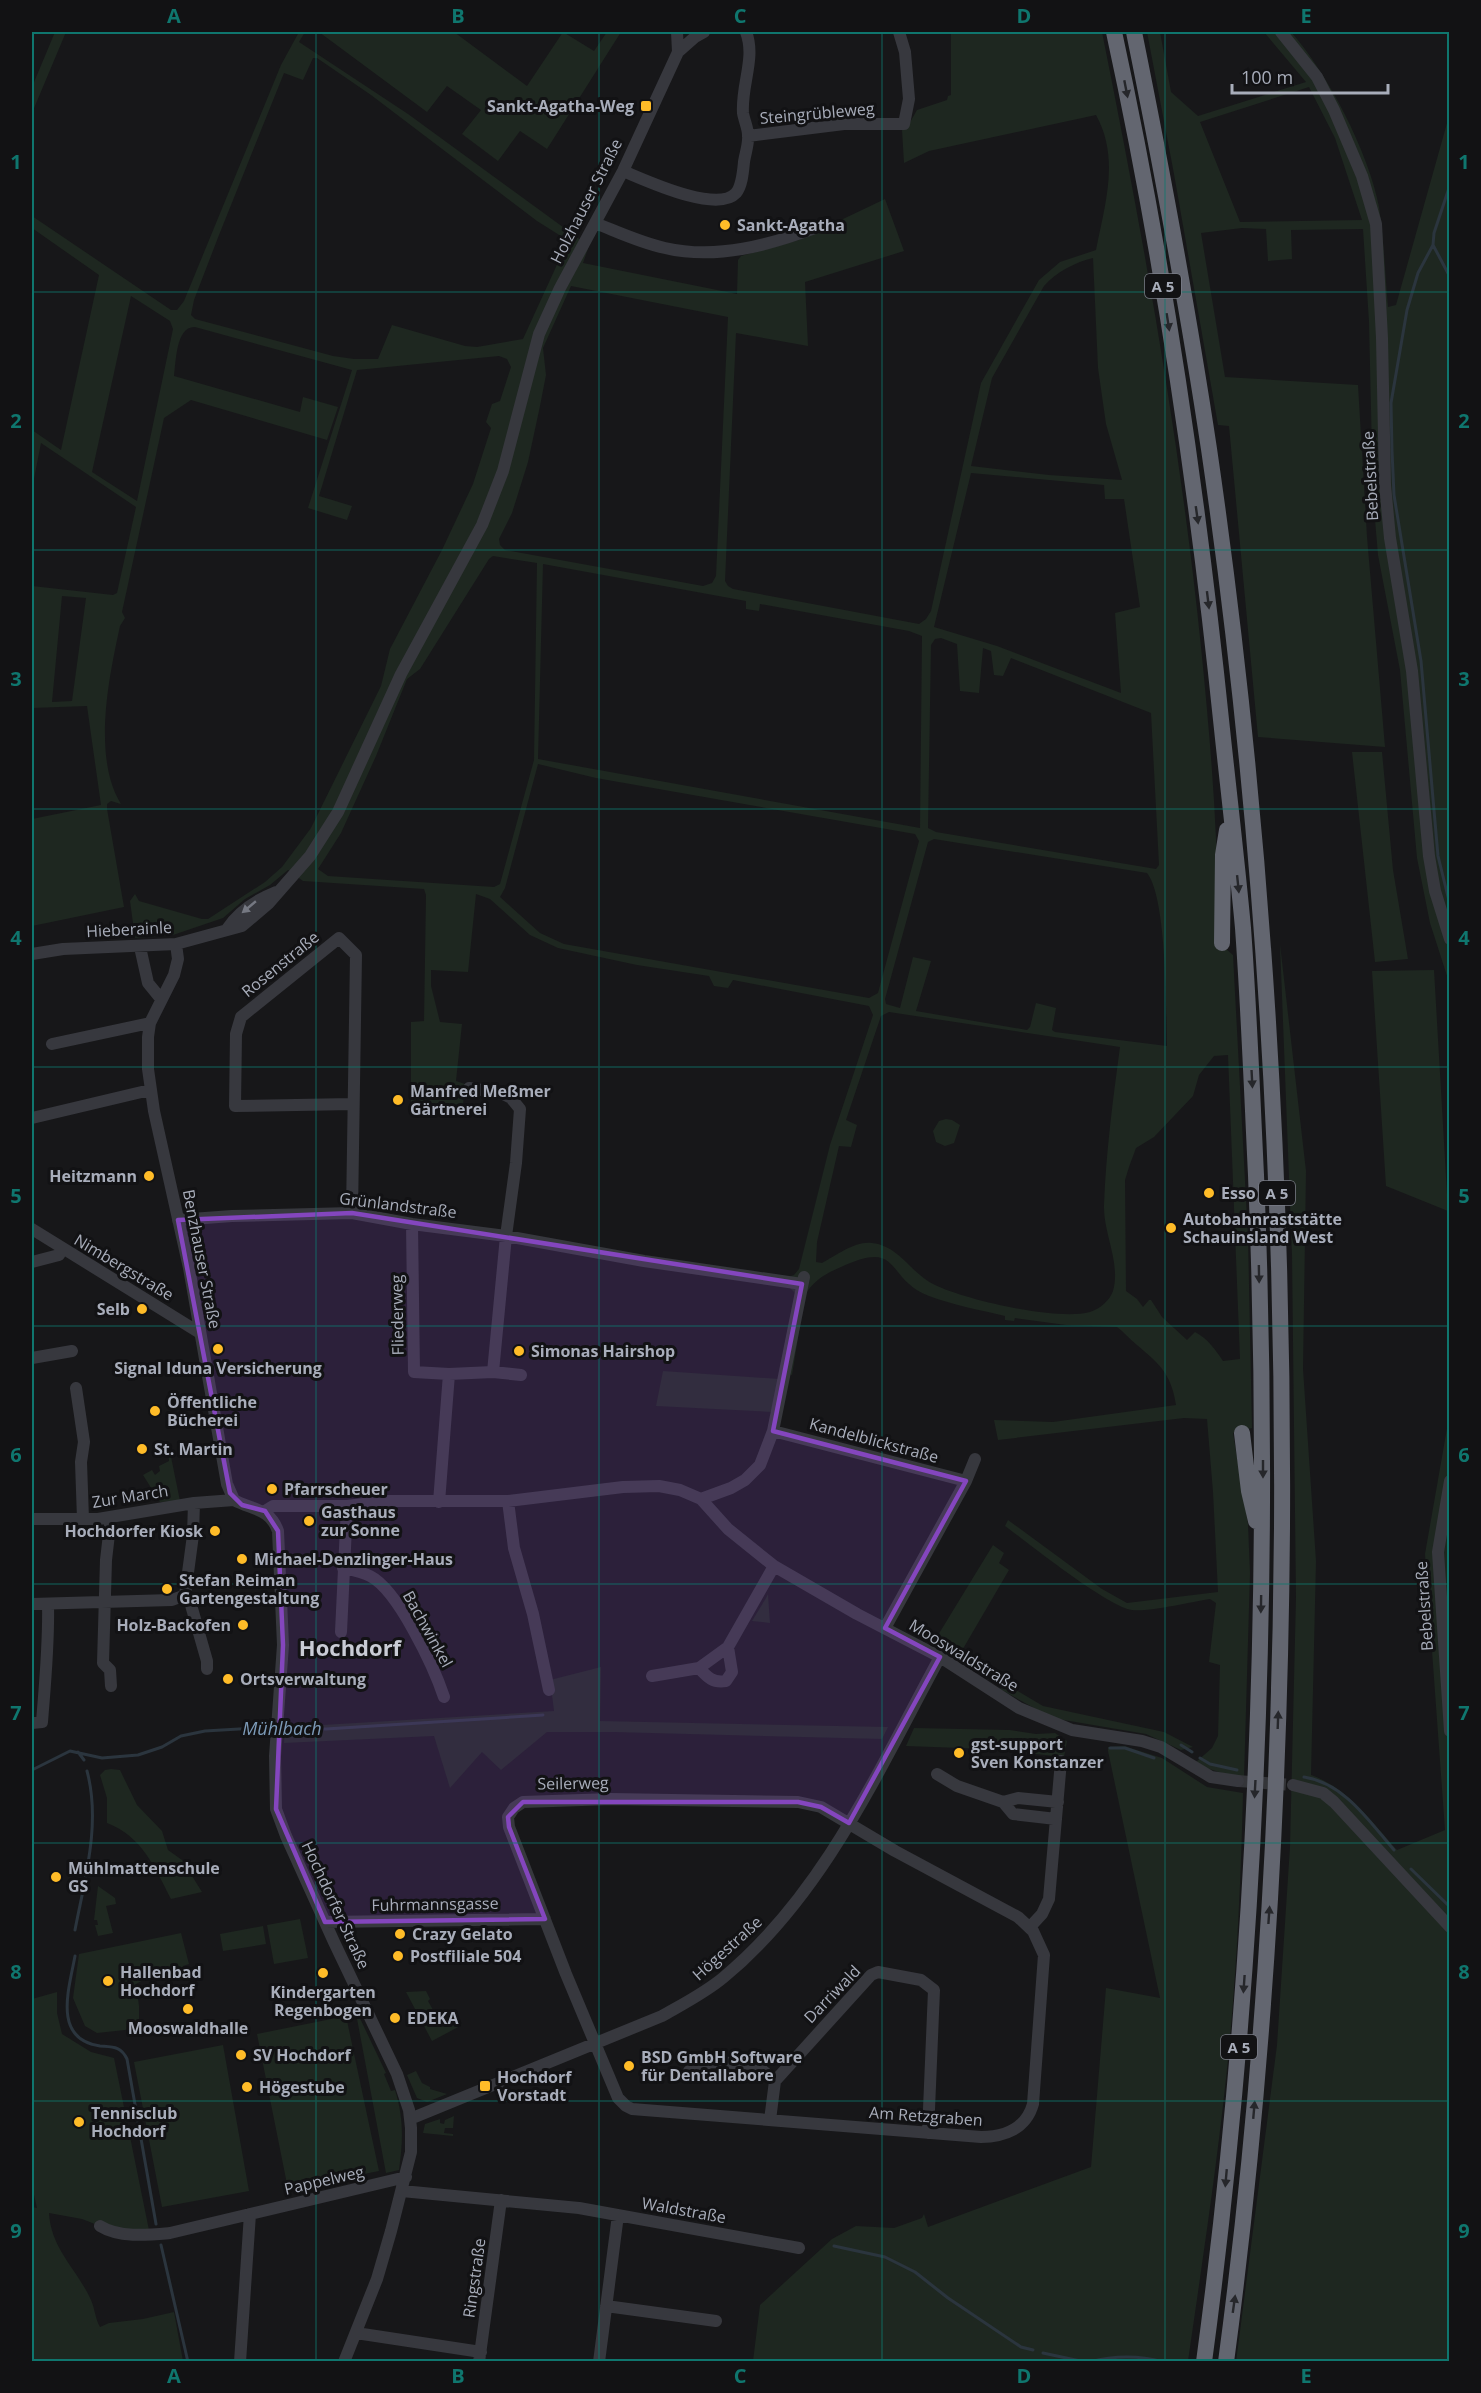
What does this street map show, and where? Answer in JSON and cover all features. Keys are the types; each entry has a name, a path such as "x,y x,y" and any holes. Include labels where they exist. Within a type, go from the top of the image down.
{"highway":[{"name":"A 5","path":"1114,32 1162,278 1213,637 1243,929 1259,1257 1263,1434 1262,1545 1258,1731 1250,1894 1222,2228 1204,2361"},
{"name":"A 5","path":"1134,32 1181,276 1202,404 1250,782 1272,1076 1280,1241 1281,1646 1271,1882 1242,2238 1226,2361"},
{"path":"1222,943 1223,855 1230,805"},
{"path":"1242,1433 1249,1491 1262,1545"}],"street":[{"name":"Holzhauser Straße","path":"325,834 338,812 401,674 482,525 503,471 539,334 560,288 623,171 678,52 677,32"},
{"path":"678,52 694,37 704,32"},
{"path":"623,171 688,195 718,200 729,199 737,192 742,179 748,136 743,112 750,58 750,42 746,32"},
{"name":"Steingrübleweg","path":"748,136 844,124 904,124 909,99 904,52 899,32"},
{"name":"Bebelstraße","path":"1281,32 1307,63 1329,100 1362,176 1376,224 1387,507 1412,671 1429,856 1435,891 1449,939"},
{"path":"595,224 664,248 714,252 772,244 818,227"},
{"name":"Hieberainle","path":"32,954 63,949 176,944 243,926 268,904 304,863 325,834"},
{"name":"Rosenstraße","path":"352,1213 356,955 339,938 241,1017 236,1034 236,1106 353,1104"},
{"name":"Benzhauser Straße","path":"176,944 178,959 174,975 150,1023 147,1051 150,1090 178,1220 227,1484 234,1500"},
{"path":"140,947 147,983 161,999"},
{"path":"52,1044 150,1023"},
{"path":"469,1088 501,1093 511,1098 520,1109 493,1372"},
{"path":"32,1118 150,1090"},
{"name":"Grünlandstraße","path":"178,1220 232,1216 352,1213 412,1224 506,1236 644,1261 803,1280 773,1431"},
{"name":"Fliederweg","path":"412,1224 414,1372 449,1374 493,1372 521,1375"},
{"name":"Nimbergstraße","path":"32,1229 62,1250 200,1334"},
{"path":"32,1262 59,1255 62,1250"},
{"path":"32,1358 72,1352"},
{"path":"439,1502 449,1374"},
{"path":"76,1388 84,1442 81,1462 83,1519"},
{"path":"701,1499 745,1480 760,1465 773,1431"},
{"name":"Kandelblickstraße","path":"773,1431 966,1481"},
{"path":"885,1628 966,1481 975,1459"},
{"name":"Bebelstraße","path":"1449,1481 1437,1552 1449,1731"},
{"name":"Mooswaldstraße","path":"265,1512 273,1506 346,1506 387,1501 508,1501 623,1487 659,1486 680,1490 701,1499 744,1544 774,1566 940,1658 1019,1708 1072,1730 1142,1741 1161,1747 1211,1777 1224,1781 1238,1781"},
{"path":"234,1500 265,1512"},
{"name":"Zur March","path":"32,1519 111,1517 194,1503 234,1500"},
{"path":"508,1501 514,1548 538,1634 549,1690"},
{"path":"194,1503 193,1535 185,1595 191,1605 207,1661 207,1669"},
{"path":"341,1632 346,1506"},
{"name":"Hochdorfer Straße","path":"265,1512 275,1523 278,1543 283,1645 274,1786 276,1809 325,1922 397,2074 410,2119 411,2152 406,2177 377,2279 344,2361"},
{"path":"111,1517 106,1560 103,1663 110,1670 111,1686"},
{"path":"652,1676 699,1668 728,1647 774,1566"},
{"name":"Bachwinkel","path":"343,1568 371,1577 390,1594 412,1628 436,1674 444,1697"},
{"path":"32,1604 172,1600 185,1595"},
{"path":"32,1723 42,1722 48,1604"},
{"path":"699,1668 709,1679 718,1682 726,1681 732,1672 728,1647"},
{"name":"Högestraße","path":"410,2119 596,2045 662,2016 700,1995 724,1978 775,1928 828,1856 849,1823 940,1658"},
{"path":"1030,1927 1042,1914 1049,1899 1060,1761"},
{"path":"936,1774 957,1786 1003,1802 1013,1814 1056,1819"},
{"path":"1293,1785 1323,1793 1334,1802 1445,1919 1449,1927"},
{"path":"1003,1802 1018,1797 1058,1802"},
{"name":"Seilerweg","path":"596,2045 509,1827 508,1817 514,1808 523,1802 611,1799 798,1802 821,1807 849,1823"},
{"name":"Am Retzgraben","path":"596,2045 618,2098 626,2106 729,2118 997,2137 1019,2126 1032,2110 1044,1955 1030,1927 1018,1917 895,1851 849,1823"},
{"name":"Fuhrmannsgasse","path":"325,1922 545,1919"},
{"name":"Darriwald","path":"775,2081 872,1976 878,1972 921,1980 934,1990 928,2133"},
{"path":"689,2071 711,2062 755,2064 775,2081 770,2120"},
{"name":"Pappelweg","path":"100,2226 110,2232 150,2235 170,2233 406,2177"},
{"path":"402,2191 501,2200 618,2215"},
{"name":"Ringstraße","path":"480,2357 501,2200"},
{"path":"240,2361 250,2214"},
{"name":"Waldstraße","path":"599,2361 618,2215 799,2248"},
{"path":"606,2306 716,2321"},
{"path":"356,2333 480,2357"}],"highlighted area":[{"path":"352,1213 802,1284 773,1431 966,1481 885,1628 940,1657 849,1823 821,1807 798,1802 523,1802 508,1817 509,1827 545,1919 325,1922 276,1809 283,1645 278,1531 265,1511 242,1505 230,1493 178,1220"}],"shaded area":[{"path":"55,32 66,32 32,113 32,87"},
{"path":"299,32 305,32 299,42 408,114 589,246 583,263 737,294 738,260 741,256 799,240 885,199 904,251 805,282 808,346 736,333 725,581 733,589 919,624 931,611 981,383 1039,280 1060,262 1096,250 1106,198 1109,164 1103,131 1096,115 929,151 904,163 902,130 909,124 917,110 947,100 951,95 951,32 1102,32 1146,262 1182,492 1201,647 1211,758 1216,831 1218,942 1233,955 1248,1237 1252,1428 1233,1433 1248,1524 1250,1573 1244,1778 1237,1778 1200,1766 1196,1762 1212,1748 1218,1736 1220,1665 1209,1662 1216,1603 1210,1599 1139,1610 1121,1606 1087,1587 1005,1526 1008,1520 1102,1589 1127,1603 1218,1592 1207,1419 1184,1418 998,1440 994,1420 1053,1422 1176,1405 1169,1380 1163,1370 1122,1331 1117,1327 1066,1325 1015,1318 1014,1321 1005,1320 1005,1316 929,1296 915,1289 891,1264 875,1257 861,1259 830,1272 808,1290 805,1295 792,1375 782,1372 795,1293 789,1287 601,1250 788,1277 794,1275 799,1269 830,1145 873,1015 869,1006 733,980 728,988 714,986 709,976 637,965 558,948 530,935 490,899 476,894 468,972 431,970 431,986 440,1022 462,1024 456,1081 465,1084 462,1115 411,1112 411,1022 424,1021 426,895 424,889 303,881 288,870 270,885 245,899 223,918 173,935 135,938 130,901 135,894 139,901 208,919 265,882 282,867 311,828 381,686 390,649 442,550 473,484 491,428 486,422 492,404 500,401 511,367 507,359 499,356 357,370 319,496 352,506 347,520 308,508 352,370 195,327 184,332 178,346 174,376 300,412 303,397 338,407 327,440 191,400 164,418 122,612 125,618 120,626 116,646 106,716 107,764 112,785 121,804 111,801 107,804 107,809 124,907 32,926 32,819 101,805 87,706 32,708 32,586 113,595 117,593 136,507 41,443 32,489 32,430 61,450 99,275 32,228 32,216 171,310 177,310 184,301 281,65","holes":["313,58 317,58 371,95 537,221 564,238 566,245 523,339 477,347 465,346 392,325 378,359 354,359 333,356 195,319 191,315 194,300 284,73 303,80","1093,258 1098,368 1106,424 1122,480 971,466 992,378 1044,286 1054,276 1073,265","571,286 728,317 716,576 712,583 703,586 505,550 500,545 499,539 512,513 528,462 546,375 543,348","131,296 170,321 173,329 137,501 92,472","971,473 1104,485 1105,499 1124,499 1140,607 1115,613 1121,693 997,646 934,627","493,556 537,563 534,760 500,884 494,887 328,876 318,869 341,833 376,756 407,679 420,669 489,559","543,564 746,601 746,609 759,611 760,604 909,631 922,636 920,828 538,759","62,596 86,598 72,701 52,702","941,638 957,644 960,691 979,693 983,648 991,651 994,675 1003,676 1011,658 1151,713 1159,865 1156,869 936,832 928,828 931,645 935,639","538,764 596,778 915,834 919,841 878,993 869,998 564,944 540,933 500,897 505,888","934,839 1147,873 1154,886 1162,929 1167,1046 1055,1032 1052,1030 1056,1008 1036,1003 1030,1027 1027,1030 916,1011 931,961 913,957 900,1008 886,1004 885,999 928,842","889,1012 1120,1047 1108,1145 1104,1205 1104,1216 1115,1270 1110,1298 1094,1311 1075,1314 1056,1314 989,1303 935,1285 890,1249 872,1243 853,1246 822,1263 816,1262 817,1242 839,1146 851,1147 857,1125 846,1120 881,1016","1228,1055 1240,1359 1223,1361 1214,1348 1195,1332 1187,1340 1162,1317 1151,1300 1143,1307 1126,1291 1125,1180 1129,1167 1136,1148 1154,1137 1193,1096 1199,1075 1214,1056"]},
{"path":"319,32 454,32 527,86 563,32 594,51 607,32 621,32 547,149 520,131 498,161 462,134 481,110 447,86 427,112"},
{"path":"1147,32 1160,32 1171,92 1198,116 1306,82 1264,32 1291,32 1319,69 1332,91 1366,162 1379,207 1388,307 1396,305 1449,116 1449,982 1430,923 1417,858 1400,670 1378,555 1373,496 1369,322 1363,229 1291,230 1292,259 1268,261 1266,229 1242,228 1201,233 1225,377 1358,385 1367,537 1385,747 1258,737 1229,426 1218,425","holes":["1309,87 1335,138 1362,220 1240,222 1200,122"]},
{"path":"1352,752 1382,752 1393,870 1408,959 1375,962"},
{"path":"1280,944 1306,1171 1303,1369 1316,1561 1311,1775 1348,1797 1397,1850 1445,1830 1425,1554 1449,1417 1450,1609 1445,1610 1450,1662 1450,2361 1236,2362 1277,2045 1290,1847 1296,1597 1292,1255"},
{"path":"1434,970 1448,1211 1386,1186 1372,971"},
{"path":"946,1119 960,1125 954,1143 945,1146 936,1142 933,1131 939,1121"},
{"path":"663,1371 780,1379 772,1412 656,1406"},
{"path":"168,1442 180,1501 160,1502 143,1475 152,1470 155,1475 160,1471 159,1466 169,1461"},
{"path":"993,1545 1004,1553 999,1563 1009,1570 957,1659 932,1645"},
{"path":"768,1594 770,1623 752,1621 766,1598"},
{"path":"601,1667 600,1721 888,1727 882,1739 547,1732 501,1770 482,1752 450,1788 434,1736 284,1743 285,1724 322,1725 554,1711 550,1680"},
{"path":"1006,1684 1043,1706 1164,1732 1193,1747 1181,1750 1146,1734 1052,1718 1000,1689"},
{"path":"914,1728 1055,1733 1067,1741 1064,1757 988,1749 906,1746"},
{"path":"1124,1746 1162,1758 1207,1787 1243,1793 1238,1921 1229,2049 1216,2166 1188,2361 753,2361 760,2305 832,2239 856,2226 894,2228 922,2218 924,2214 928,2227 1091,2167 1106,1988 1160,1998 1108,1751 1108,1747"},
{"path":"105,1770 120,1770 137,1805 162,1831 168,1850 182,1860 202,1892 171,1899 146,1854 130,1836 107,1823 107,1798 100,1775"},
{"path":"98,1886 115,1898 116,1904 106,1906 113,1933 98,1936 95,1925 98,1925 97,1920 94,1920"},
{"path":"300,1919 308,1958 274,1964 267,1925"},
{"path":"263,1926 266,1944 223,1951 220,1934"},
{"name":"Hallenbad Hochdorf","path":"181,1933 189,1964 183,1966 184,1971 145,1979 136,1984 139,2026 97,2033 85,2026 73,1998 79,1954"},
{"path":"426,1991 430,1999 428,2001 442,2026 460,2021 462,2025 432,2041 406,1992"},
{"name":"Tennisclub Hochdorf","path":"57,1992 57,2013 62,2034 91,2052 114,2058 150,2235 100,2226 82,2219 49,2213 54,2237 91,2300 100,2327 109,2323 174,2312 183,2361 32,2362 32,2207 37,2208 32,2186 32,1999"},
{"path":"355,2008 386,2073 384,2074 391,2091 395,2090 400,2111 402,2139 399,2170 386,2173"},
{"path":"346,2016 379,2171 288,2189 257,2034"},
{"path":"223,2045 249,2191 162,2207 134,2062"},
{"path":"416,2071 422,2083 430,2089 447,2094 427,2102 417,2098 407,2075"},
{"path":"454,2116 453,2128 445,2128 444,2133 453,2134 453,2136 423,2133 425,2124 440,2119 440,2123 444,2124 445,2120"}],"waterway":[{"path":"1450,185 1434,233 1433,245 1450,277"},
{"path":"1433,245 1418,273 1407,310 1391,403 1392,451 1394,495 1421,661 1438,856 1450,905"},
{"name":"Mühlbach","path":"281,1728 326,1729 543,1715"},
{"name":"Mühlbach","path":"32,1770 70,1751 102,1758 138,1755 162,1747 181,1736 205,1731 274,1727"},
{"path":"1181,1745 1192,1752"},
{"path":"1110,1748 1125,1748 1154,1758"},
{"name":"Mühlbach","path":"78,1752 84,1760"},
{"path":"1200,1758 1210,1764 1237,1770"},
{"path":"75,1930 87,1871 92,1830 91,1791 87,1771"},
{"path":"1304,1777 1318,1781 1343,1795 1355,1805 1394,1850"},
{"path":"1411,1869 1449,1906"},
{"path":"75,1956 68,1997 69,2023 75,2034 85,2041 116,2048 127,2059 156,2224"},
{"path":"161,2245 188,2362"},
{"path":"834,2246 885,2257 915,2272 948,2298 1021,2347 1033,2350"},
{"path":"1043,2353 1085,2362"},
{"path":"1090,2362 1127,2357 1163,2362"}],"tunnel":[{"path":"1238,1781 1293,1785"}],"place":[{"name":"Sankt-Agatha-Weg","path":"646,106"},
{"name":"Sankt-Agatha","path":"725,225"},
{"name":"Manfred Meßmer Gärtnerei","path":"398,1100"},
{"name":"Heitzmann","path":"149,1176"},
{"name":"Esso","path":"1209,1193"},
{"name":"Autobahnraststätte Schauinsland West","path":"1171,1228"},
{"name":"Selb","path":"142,1309"},
{"name":"Signal Iduna Versicherung","path":"218,1349"},
{"name":"Simonas Hairshop","path":"519,1351"},
{"name":"Öffentliche Bücherei","path":"155,1411"},
{"name":"St. Martin","path":"142,1449"},
{"name":"Pfarrscheuer","path":"272,1489"},
{"name":"Gasthaus zur Sonne","path":"309,1521"},
{"name":"Hochdorfer Kiosk","path":"215,1531"},
{"name":"Michael-Denzlinger-Haus","path":"242,1559"},
{"name":"Stefan Reiman Gartengestaltung","path":"167,1589"},
{"name":"Holz-Backofen","path":"243,1625"},
{"name":"Ortsverwaltung","path":"228,1679"},
{"name":"gst-support Sven Konstanzer","path":"959,1753"},
{"name":"Mühlmattenschule GS","path":"56,1877"},
{"name":"Crazy Gelato","path":"400,1934"},
{"name":"Postfiliale 504","path":"398,1956"},
{"name":"Kindergarten Regenbogen","path":"323,1973"},
{"name":"Hallenbad Hochdorf","path":"108,1981"},
{"name":"Mooswaldhalle","path":"188,2009"},
{"name":"EDEKA","path":"395,2018"},
{"name":"SV Hochdorf","path":"241,2055"},
{"name":"BSD GmbH Software für Dentallabore","path":"629,2066"},
{"name":"Hochdorf Vorstadt","path":"485,2086"},
{"name":"Högestube","path":"247,2087"},
{"name":"Tennisclub Hochdorf","path":"79,2122"}],"district":[{"name":"Hochdorf","path":"350,1647"}]}
